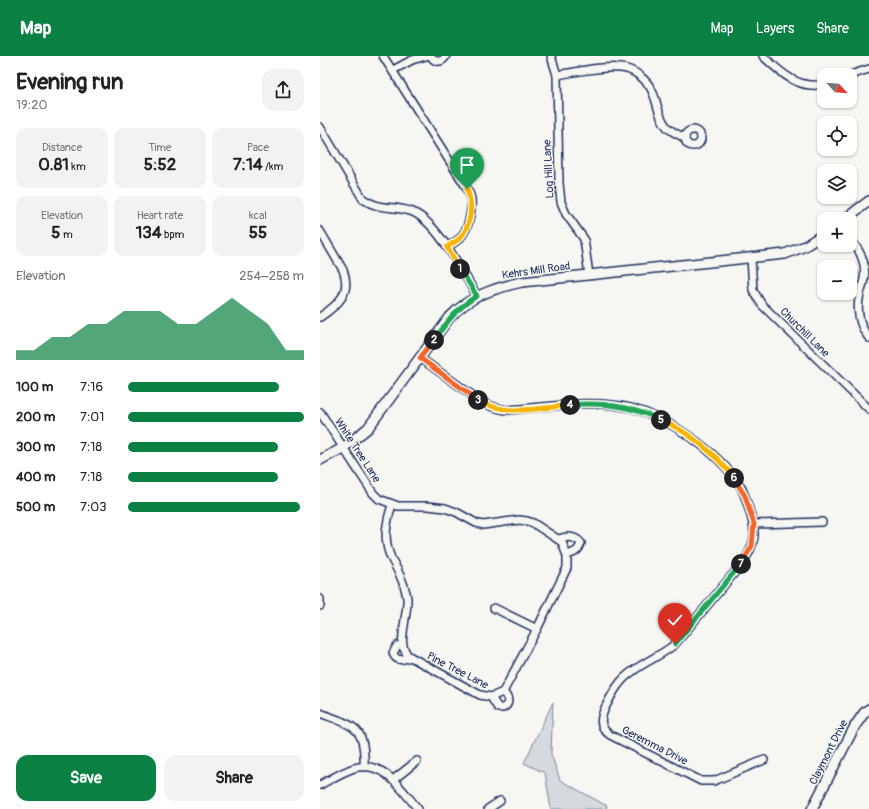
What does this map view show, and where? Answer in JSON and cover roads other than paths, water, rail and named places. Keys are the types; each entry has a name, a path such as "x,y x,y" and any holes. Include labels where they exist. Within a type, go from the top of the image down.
{"street":[{"path":"383,56 467,189 471,199 470,217 466,228 459,238 447,247"},
{"path":"393,70 412,60 426,56"},
{"path":"431,56 433,60 439,62 444,60 446,56"},
{"name":"Log Hill Lane","path":"551,56 557,76 560,196 563,209 585,242 588,275"},
{"path":"763,56 783,75 801,83 817,84"},
{"path":"557,76 611,68 630,70 642,77 649,84 662,120 667,127 685,138"},
{"path":"857,72 869,68"},
{"path":"320,127 363,199 379,207 409,210 419,215 427,222 447,247 477,296"},
{"path":"854,212 869,201"},
{"path":"320,232 343,270 345,282 343,296 339,302 335,307 320,317"},
{"name":"Kehrs Mill Road","path":"320,460 343,448 368,428 450,317 467,302 477,296 500,287 522,282 785,254 805,246 817,238"},
{"path":"857,249 861,254 863,262 864,279 859,295 858,311 860,324 869,338"},
{"name":"Churchill Lane","path":"751,258 753,290 762,305 869,409"},
{"name":"Geremma Drive","path":"420,358 478,400 497,408 511,410 585,404 616,405 631,408 670,424 691,437 712,454 732,475 739,484 745,496 754,524 752,546 744,561 675,644 633,670 619,683 601,717 603,728 610,735 701,781 714,781 764,760"},
{"name":"White Tree Lane","path":"320,412 373,494 379,499 392,505 406,507 428,506 445,508 456,512 476,524 483,525 519,520 527,521 559,539"},
{"name":"Pine Tree Lane","path":"392,505 388,518 386,536 388,550 402,580 407,598 407,615 403,644 407,655 480,695 497,695 537,629"},
{"path":"754,524 822,522"},
{"path":"494,608 537,629 567,568 567,555 562,542 559,539 565,537 578,539 581,543 580,548 576,552 567,555"},
{"path":"320,599 320,606"},
{"name":"Pine Tree Lane","path":"403,644 397,646 393,653 394,656 397,659 402,660 410,657"},
{"name":"Claymont Drive","path":"812,809 850,733 858,720 869,709"},
{"path":"320,713 355,727 359,732 365,750 364,767"},
{"path":"393,780 417,761"},
{"path":"320,785 355,768 364,767 380,770 393,780 418,809"},
{"path":"488,809 500,801"}]}
